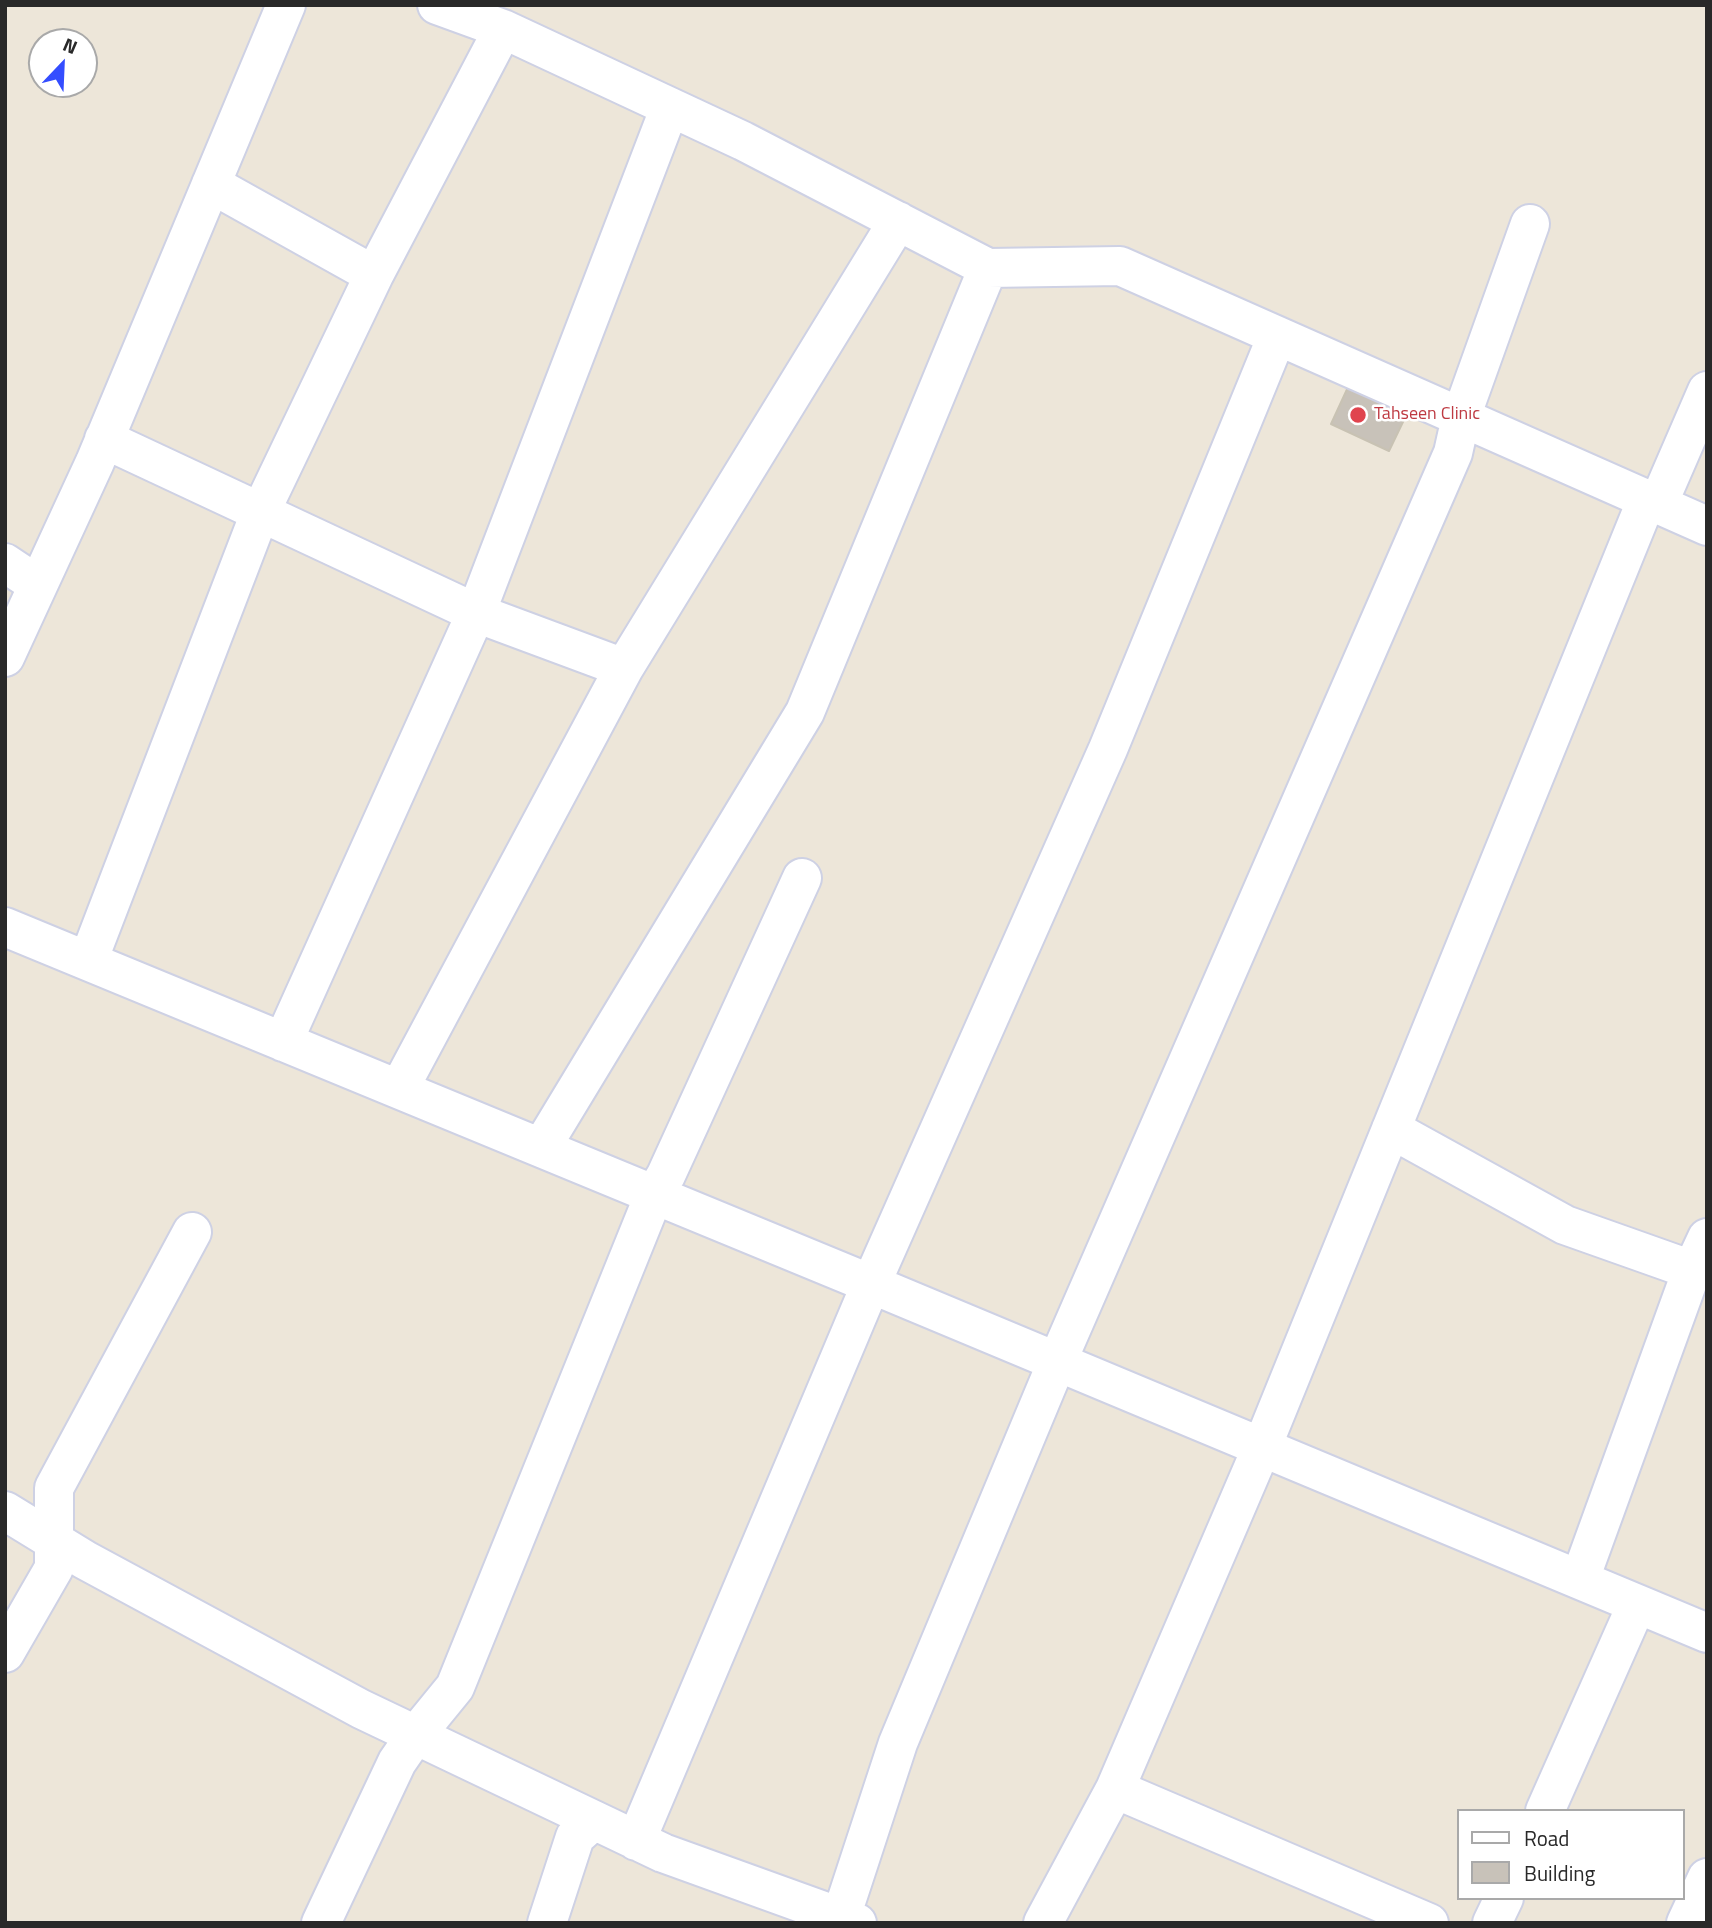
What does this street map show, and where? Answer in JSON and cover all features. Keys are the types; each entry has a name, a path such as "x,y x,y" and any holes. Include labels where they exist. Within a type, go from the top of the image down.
{"street":[{"path":"5,657 104,439 286,5"},
{"path":"438,5 503,29 743,141 988,268 1120,266 1707,526"},
{"path":"88,961 261,513 374,275 503,29"},
{"path":"283,1042 476,613 670,107"},
{"path":"211,184 374,275"},
{"path":"399,1090 624,668 898,221"},
{"path":"5,1511 85,1560 349,1703 415,1735 775,1909 849,1920 898,1743 1057,1362 1453,453 1461,417 1530,224"},
{"path":"541,1149 805,712 988,268"},
{"path":"636,1840 871,1284 1108,750 1278,336"},
{"path":"1043,1923 1115,1789 1262,1447 1391,1129 1653,501 1707,391"},
{"path":"104,439 476,613 624,668"},
{"path":"5,564 38,585"},
{"path":"321,1923 397,1762 415,1735 455,1688 654,1195 666,1175 802,878"},
{"path":"5,927 1707,1633"},
{"path":"1391,1129 1564,1225 1699,1254 1580,1579"},
{"path":"5,1653 54,1567 54,1488 192,1232"},
{"path":"1552,1809 1637,1604"},
{"path":"1115,1789 1429,1923"},
{"path":"547,1923 575,1838 593,1821"},
{"path":"1684,1857 1707,1865"},
{"path":"1686,1923 1707,1878"},
{"path":"1492,1923 1503,1900"}],"building":[{"path":"1355,372 1414,399 1389,451 1331,424"}],"place":[{"name":"Tahseen Clinic","path":"1358,415"}]}
